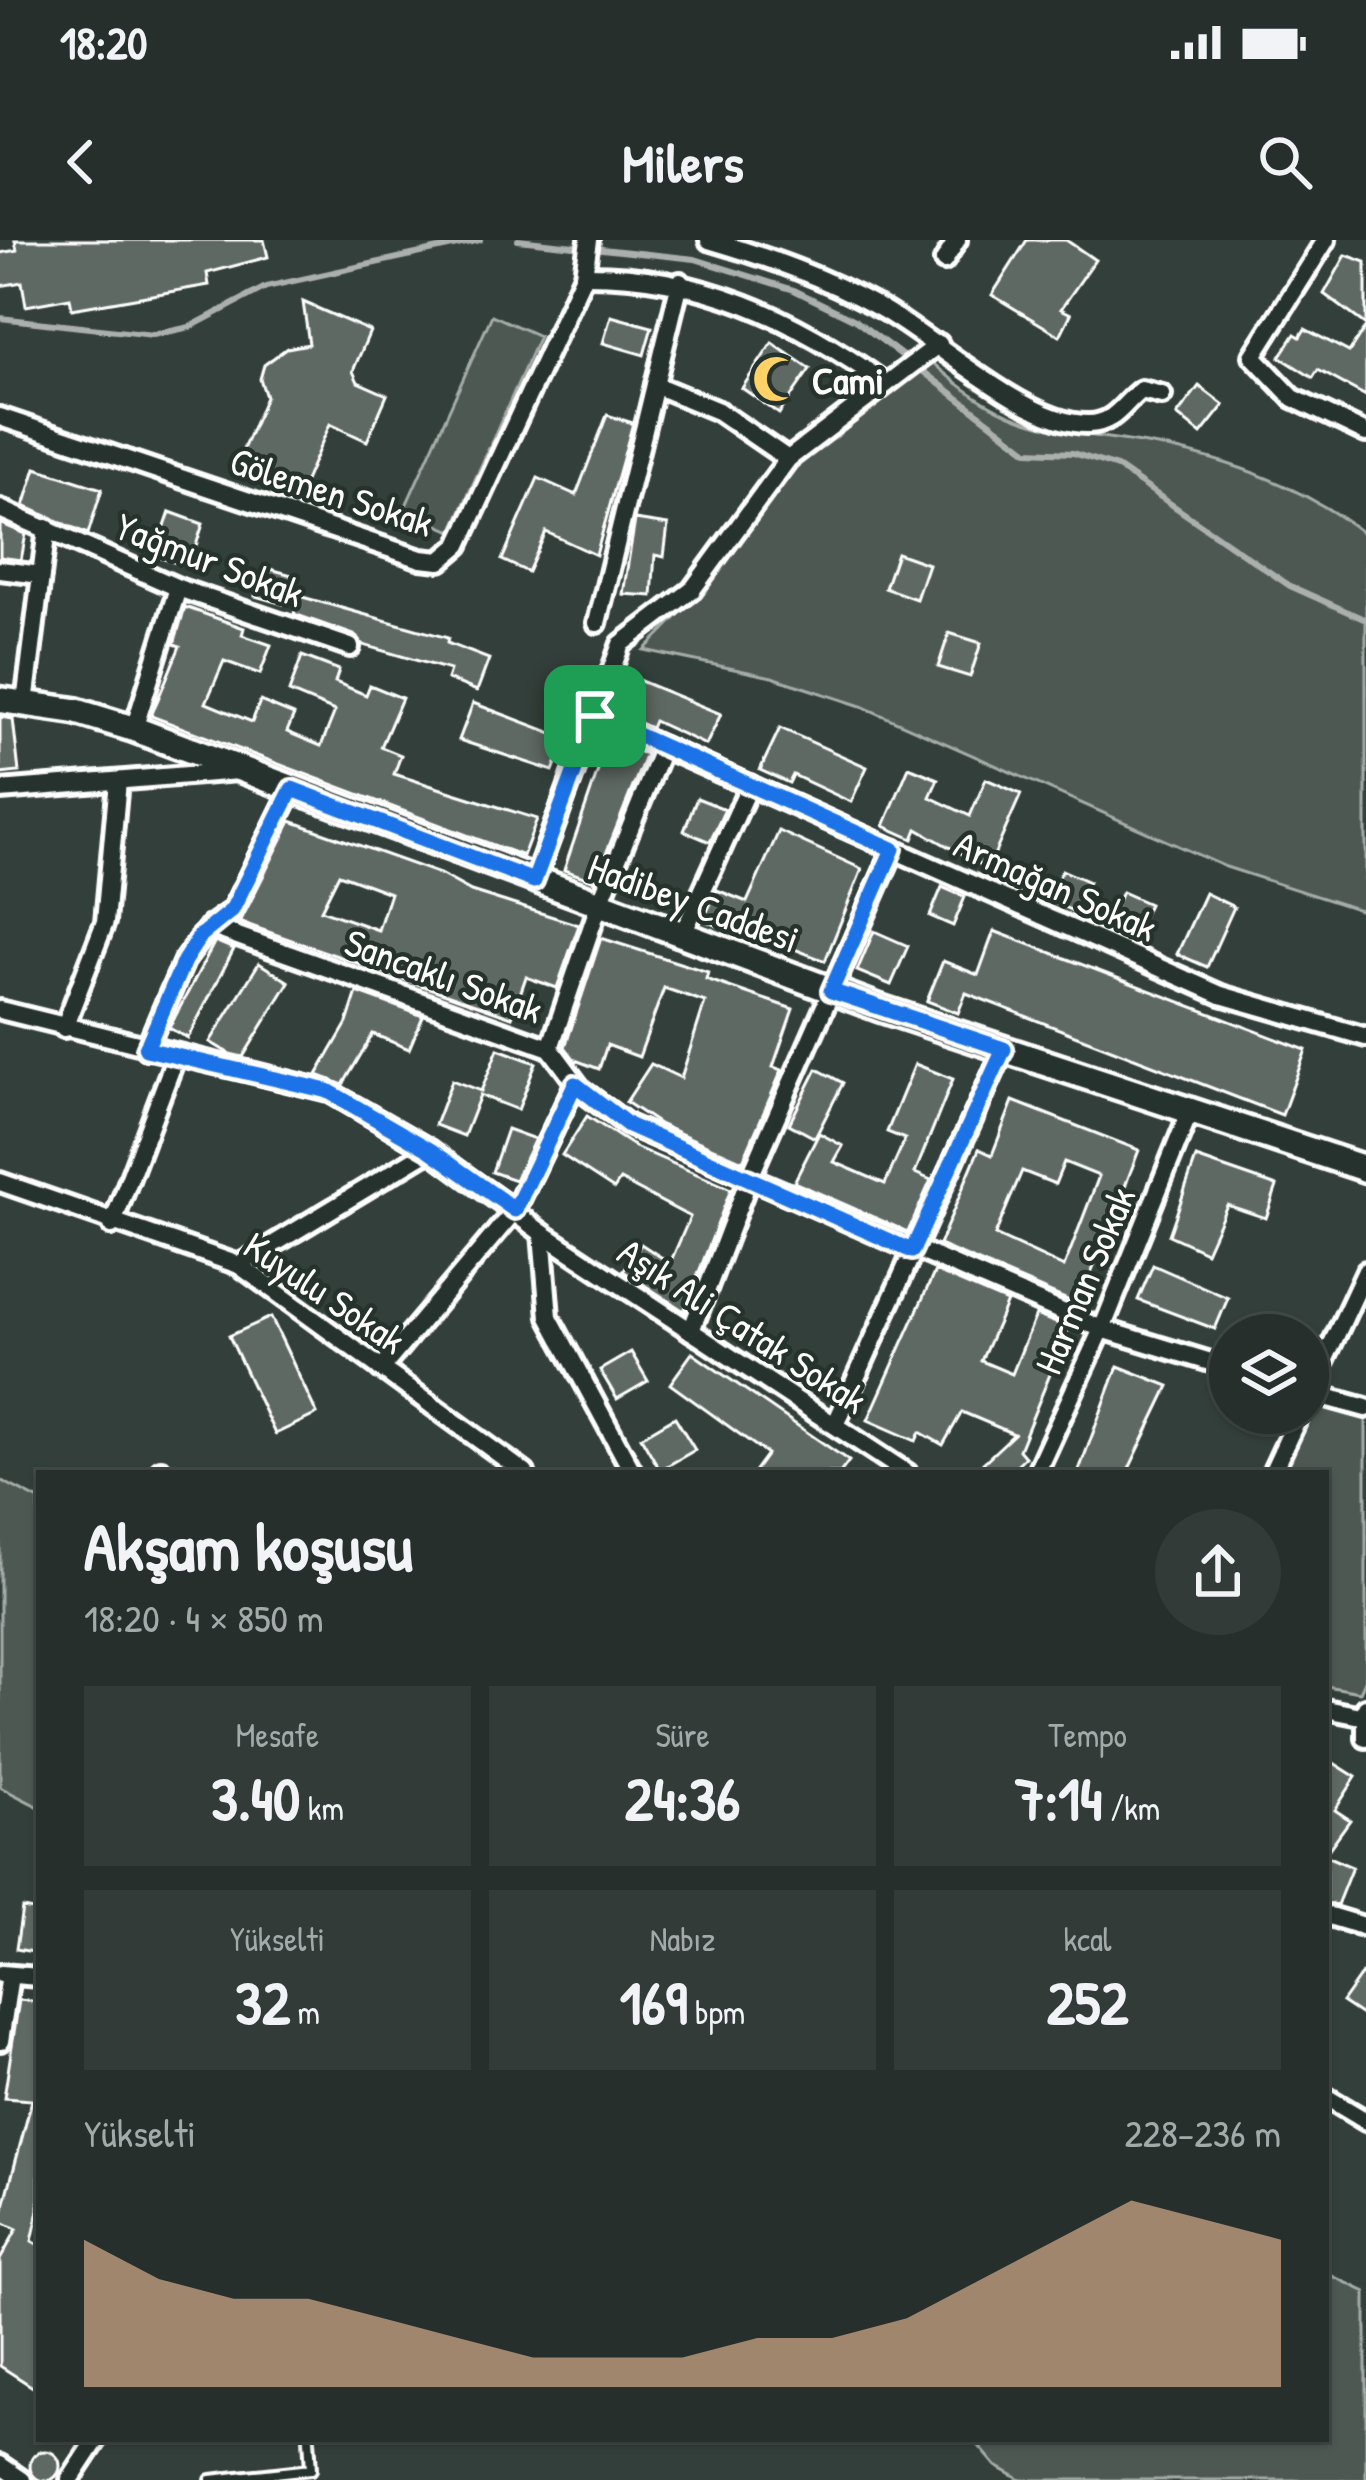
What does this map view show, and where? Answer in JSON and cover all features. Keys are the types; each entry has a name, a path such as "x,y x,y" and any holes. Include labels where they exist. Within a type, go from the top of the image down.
{"main road":[{"name":"Hadibey Caddesi","path":"13,701 134,729 831,991 1366,1169"}],"street":[{"name":"Gölemen Sokak","path":"0,417 421,559 440,561 459,545 584,275 589,240"},
{"path":"709,240 814,273 939,344 1012,397 1076,423 1112,418 1142,391 1162,395"},
{"path":"944,262 957,240"},
{"path":"1327,240 1253,356 1293,398 1366,434"},
{"path":"584,275 680,282 778,316 886,385"},
{"path":"597,622 680,282"},
{"path":"534,881 621,644 692,590 788,459 939,344"},
{"path":"655,385 718,411 788,459"},
{"name":"Yağmur Sokak","path":"0,509 178,588 350,647"},
{"path":"13,701 47,529"},
{"path":"0,570 41,575"},
{"path":"134,729 178,588"},
{"name":"Armağan Sokak","path":"595,716 1221,994 1366,1037"},
{"path":"550,1048 599,905 663,747"},
{"path":"0,790 244,770"},
{"path":"64,1028 105,922 118,781"},
{"path":"682,936 750,785"},
{"path":"146,1049 184,961 210,926 232,910 292,789"},
{"path":"691,1331 749,1179 893,849"},
{"name":"Sancaklı Sokak","path":"210,926 550,1048 575,1084 628,1125 1102,1329 1209,1362"},
{"name":"Aşık Ali Çatak Sokak","path":"0,1010 328,1091 430,1150 542,1233 902,1470"},
{"path":"835,1425 1004,1049"},
{"path":"112,1225 176,1056"},
{"path":"381,1369 515,1210 575,1084"},
{"name":"Harman Sokak","path":"1037,1470 1102,1329 1190,1111"},
{"path":"239,1265 430,1150"},
{"name":"Kuyulu Sokak","path":"0,1182 112,1225 239,1265 520,1470"},
{"path":"542,1233 549,1317 631,1470"},
{"path":"1329,1349 1366,1271"},
{"path":"1329,1398 1366,1408"},
{"path":"1272,1470 1290,1434"},
{"path":"1329,1709 1365,1714 1366,1738"},
{"path":"1329,1916 1366,1927"},
{"path":"0,2041 5,1975 36,1977"},
{"path":"1329,2099 1366,2121"},
{"path":"78,2477 96,2442"},
{"path":"0,2465 22,2480"}],"lane":[{"path":"211,2480 311,2469 309,2442"}],"shaded area":[{"path":"492,315 539,336 452,531 404,510"},
{"path":"933,363 989,405 1015,417 1068,432 1190,453 1244,469 1320,504 1366,535 1366,912 1226,867 861,706 772,677 644,650 711,582 797,462"},
{"path":"1329,1407 1366,1418 1366,1679 1360,1692 1329,1687 1329,1470 1286,1470 1303,1434 1329,1434"},
{"path":"0,1480 36,1498 36,1805 0,1787"},
{"path":"1329,2274 1366,2292 1366,2480 1021,2480 996,2466 976,2442 1329,2442"}],"building":[{"path":"15,240 264,240 268,257 207,273 209,285 72,309 70,298 26,306 22,282 0,286 0,253 17,250"},
{"path":"1027,240 1066,240 1095,260 1061,309 1071,314 1060,336 992,295"},
{"path":"1346,255 1366,262 1366,325 1324,294"},
{"path":"303,302 370,331 353,371 358,382 387,395 367,441 330,424 298,497 234,470 266,397 260,379 264,365 287,348 309,344"},
{"path":"611,316 652,327 644,355 603,343"},
{"path":"1366,326 1366,396 1318,370 1313,378 1280,357 1295,334 1300,337 1305,329 1349,352"},
{"name":"Cami","path":"772,343 810,369 779,414 742,388"},
{"path":"1199,386 1224,405 1201,434 1177,415"},
{"path":"607,415 633,423 596,555 546,532 528,572 502,560 538,478 576,495"},
{"path":"36,468 102,489 88,534 24,506"},
{"path":"170,512 203,524 189,567 155,556"},
{"path":"635,520 668,525 664,557 655,555 652,596 623,594"},
{"path":"0,523 26,534 21,560 0,557"},
{"path":"897,553 928,564 916,599 885,588"},
{"path":"263,567 292,575 283,604 255,596"},
{"path":"299,596 448,638 447,643 489,659 477,691 447,679 450,670 363,645 354,635 294,614"},
{"path":"185,607 244,628 242,635 271,645 260,674 224,661 206,703 252,722 260,701 294,715 287,732 321,746 335,711 289,692 302,656 339,670 335,682 366,695 370,685 402,698 381,747 401,755 394,774 537,819 523,856 151,716 180,646 174,644"},
{"path":"949,633 981,643 970,677 938,667"},
{"path":"638,680 721,714 706,745 654,721 651,728 622,715"},
{"path":"473,703 566,738 553,771 459,740"},
{"path":"0,717 13,719 19,772 0,774"},
{"path":"780,728 867,767 851,802 793,775 789,783 760,770"},
{"path":"608,741 646,754 595,881 564,870"},
{"path":"909,767 938,779 930,797 970,816 986,779 1021,794 988,869 917,829 913,839 884,826"},
{"path":"697,798 725,809 710,842 684,831"},
{"path":"291,821 440,874 471,891 579,925 557,988 526,977 512,1017 240,922","holes":["339,874 390,893 378,930 321,910"]},
{"path":"779,831 862,869 825,961 733,925 730,931 703,920 717,890 747,902"},
{"path":"1062,870 1089,882 1075,912 1048,900"},
{"path":"942,887 965,897 953,926 930,916"},
{"path":"1122,892 1149,904 1135,934 1108,922"},
{"path":"1205,893 1234,907 1207,967 1177,954"},
{"path":"874,931 908,946 891,985 857,971"},
{"path":"994,931 1306,1050 1282,1115 966,993 958,1013 927,1001 943,961 978,975"},
{"path":"601,938 708,972 706,979 793,1009 773,1067 782,1070 743,1161 659,1124 626,1102 651,1064 681,1078 705,1002 664,988 639,1057 607,1045 599,1069 575,1060 565,1047"},
{"path":"215,941 234,949 188,1038 169,1028"},
{"path":"259,963 289,982 243,1057 230,1054 210,1042"},
{"path":"357,992 423,1016 409,1049 373,1034 343,1085 317,1075 347,1023"},
{"path":"498,1049 536,1063 518,1110 480,1095 464,1136 435,1125 452,1080 481,1091"},
{"path":"915,1064 953,1079 915,1173 931,1180 908,1232 794,1182 819,1133 843,1146 834,1162 885,1184 905,1139 887,1132"},
{"path":"817,1069 843,1083 815,1138 789,1124"},
{"path":"1013,1101 1139,1150 1079,1305 939,1245 979,1149 992,1155","holes":["1064,1162 1099,1176 1064,1267 995,1235 1022,1171 1055,1184"]},
{"path":"587,1116 635,1147 731,1189 684,1311 623,1271 641,1244 670,1263 690,1217 620,1180 614,1189 562,1155"},
{"path":"507,1129 535,1139 515,1180 492,1172"},
{"path":"1196,1158 1277,1186 1266,1218 1227,1205 1206,1252 1169,1235"},
{"path":"1153,1265 1228,1298 1221,1314 1209,1314 1209,1327 1138,1300"},
{"path":"935,1271 1007,1302 981,1361 1012,1374 1036,1315 1069,1328 1019,1450 1025,1457 1011,1470 989,1470 983,1463 1014,1434 962,1412 943,1445 920,1432 916,1441 868,1420"},
{"path":"271,1317 317,1414 275,1434 229,1336"},
{"path":"631,1352 648,1381 617,1399 600,1370"},
{"path":"692,1353 849,1461 842,1470 755,1470 767,1454 670,1384"},
{"path":"1118,1366 1169,1386 1128,1470 1079,1470"},
{"path":"675,1417 695,1450 660,1470 641,1437"},
{"path":"1329,1760 1356,1777 1335,1810 1350,1820 1329,1849"},
{"path":"1329,1857 1352,1867 1337,1905 1329,1904"},
{"path":"22,1908 36,1910 36,1952 16,1949"},
{"path":"1366,1968 1366,2018 1342,2002"},
{"path":"19,2000 36,2002 36,2223 32,2241 36,2243 36,2389 0,2366 0,2260 17,2229 0,2221 32,2100 4,2098"},
{"path":"45,2451 60,2466 45,2481 30,2466"}],"waterway":[{"path":"0,318 153,335 190,327 266,287 480,240"},
{"path":"518,240 695,259 794,290 855,320 1028,451 1073,453 1117,467 1290,586 1366,620"}],"place":[{"name":"Cami","path":"776,379"}],"route":[{"path":"595,716 893,849 831,991 1004,1049 912,1251 628,1125 575,1084 515,1210 430,1150 328,1091 146,1049 191,948 232,910 292,789 534,881 595,716"}]}
